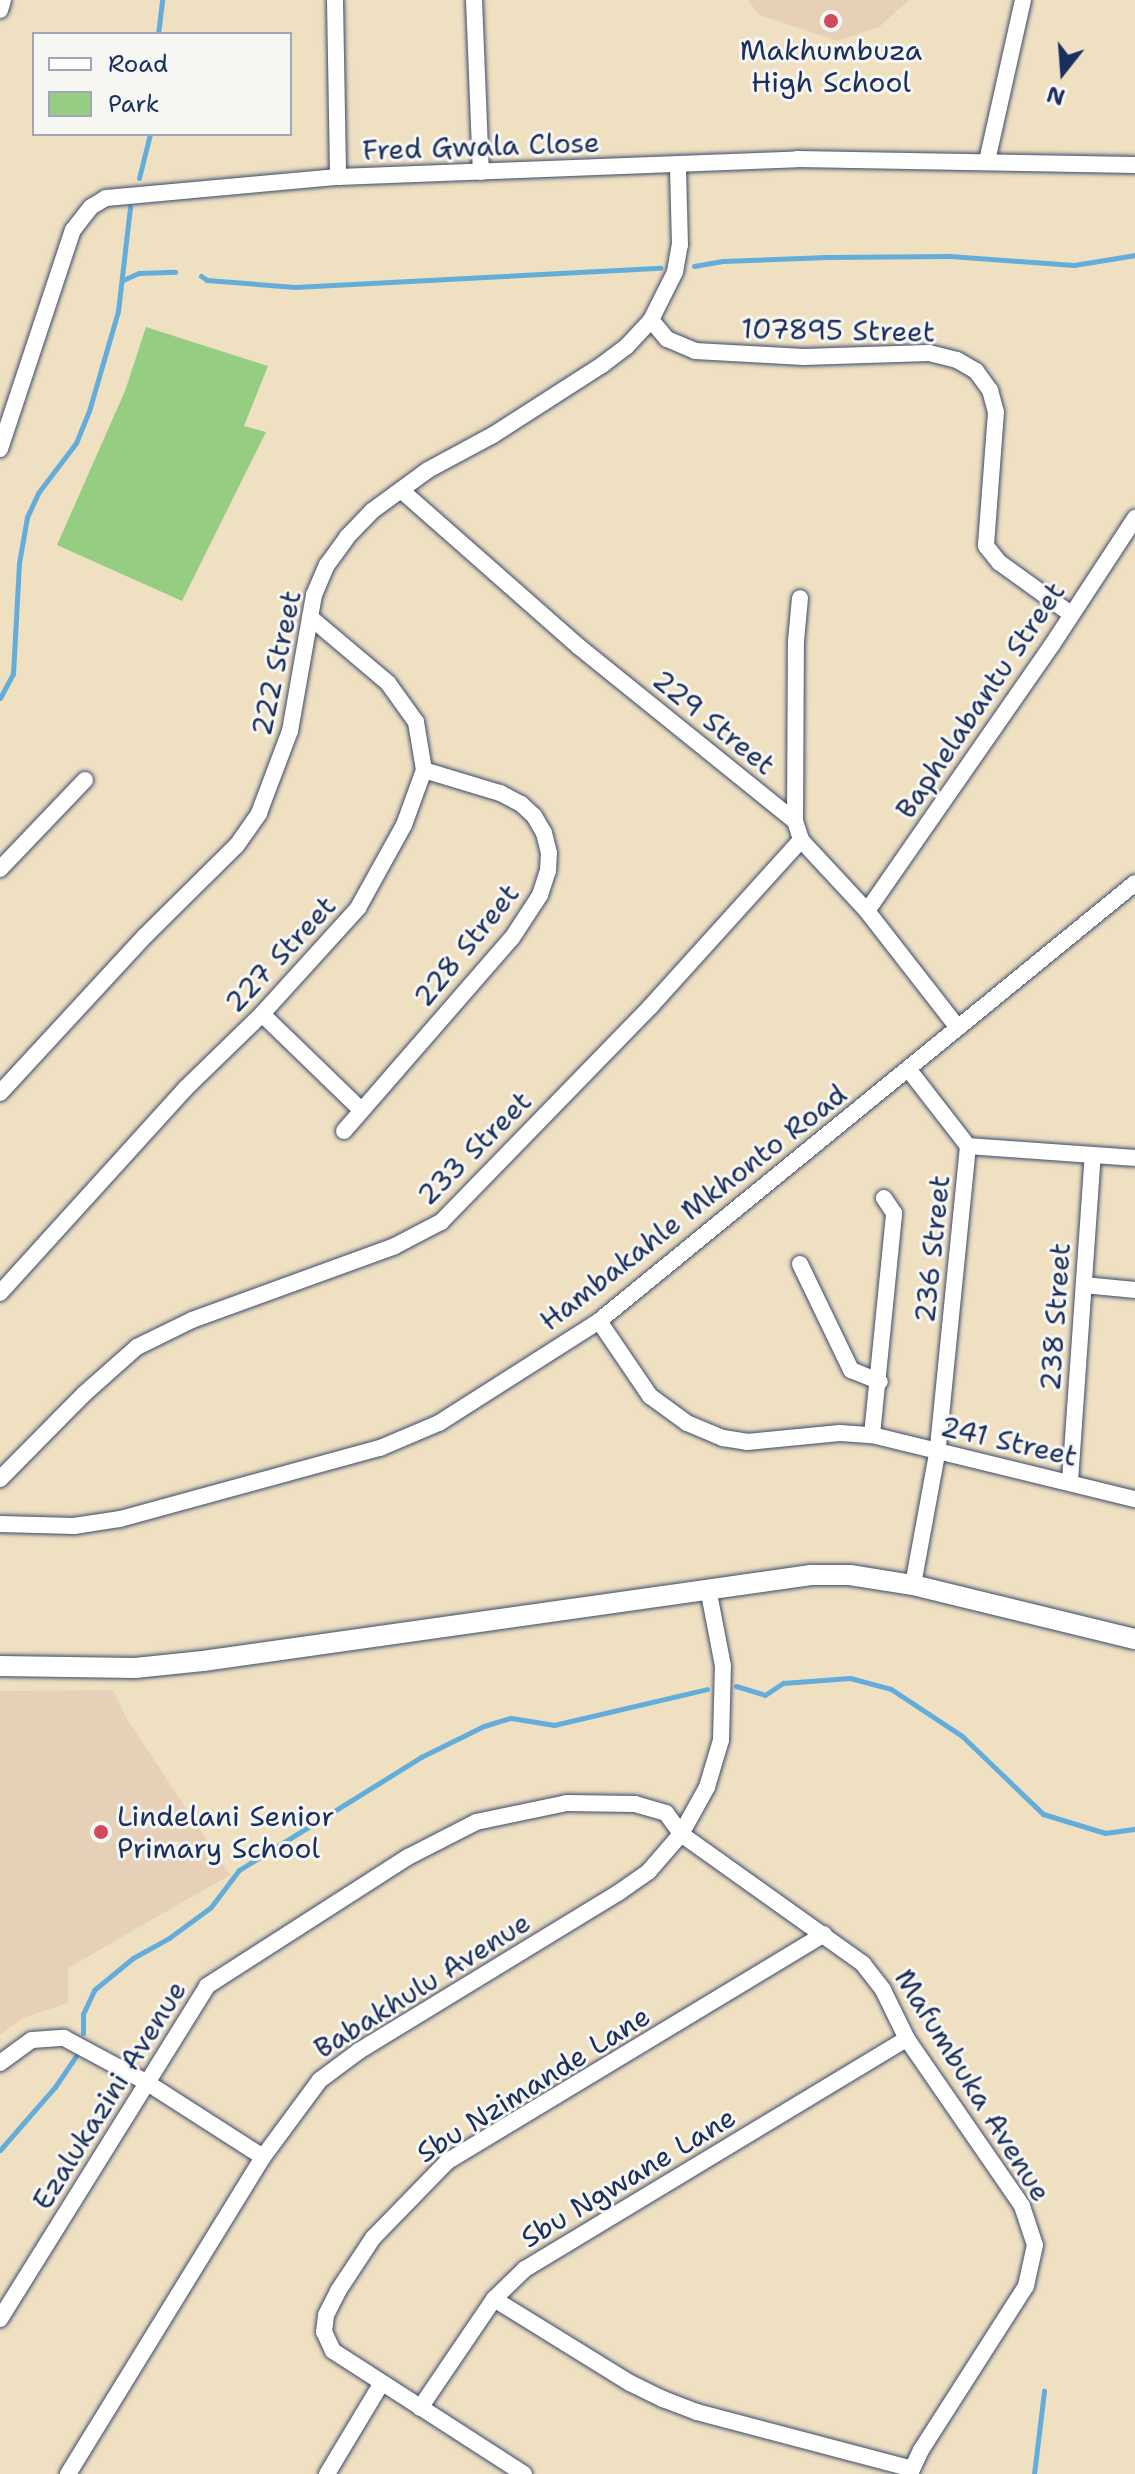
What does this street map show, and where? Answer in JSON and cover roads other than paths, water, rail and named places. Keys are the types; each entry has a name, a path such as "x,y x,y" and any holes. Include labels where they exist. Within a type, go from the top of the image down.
{"street":[{"path":"0,10 3,0"},
{"path":"335,0 338,177"},
{"path":"474,0 481,172"},
{"path":"987,161 1023,0"},
{"name":"Fred Gwala Close","path":"0,449 73,230 91,207 106,198 338,177 797,159 1135,165"},
{"name":"222 Street","path":"0,1093 145,936 237,845 259,813 290,731 314,595 327,565 347,537 401,490 602,365 626,347 651,320 675,272 680,245 678,166"},
{"name":"107895 Street","path":"651,320 667,339 682,347 707,353 804,357 929,353 957,360 976,371 990,390 996,412 986,546 1000,563 1071,614"},
{"name":"229 Street","path":"401,490 578,646 795,821"},
{"name":"Baphelabantu Street","path":"867,911 1135,518"},
{"path":"800,598 796,641 795,821 801,840 867,911 958,1028"},
{"name":"227 Street","path":"0,1293 186,1088 262,1014 358,908 404,825 424,770 416,722 388,683 310,617"},
{"name":"228 Street","path":"344,1131 512,938 540,895 548,871 549,853 544,833 534,816 521,804 500,793 424,770"},
{"path":"0,869 85,780"},
{"name":"233 Street","path":"0,1479 84,1394 137,1347 192,1320 395,1246 441,1222 651,1006 801,840"},
{"name":"Hambakahle Mkhonto Road","path":"0,1524 74,1526 120,1519 380,1448 439,1423 599,1321 958,1028 1133,890"},
{"path":"262,1014 361,1110"},
{"name":"236 Street","path":"909,1070 968,1146 937,1454 913,1585"},
{"path":"968,1146 1135,1158"},
{"name":"238 Street","path":"1070,1481 1093,1156"},
{"path":"872,1435 880,1382 894,1213 884,1198"},
{"path":"800,1264 851,1370 880,1382"},
{"path":"1084,1285 1135,1290"},
{"name":"241 Street","path":"599,1321 650,1396 687,1423 723,1438 747,1442 840,1433 872,1435 937,1454 1070,1481 1135,1499"},
{"path":"0,1666 135,1668 203,1661 811,1575 850,1575 913,1585 1135,1639"},
{"name":"Babakhulu Avenue","path":"68,2474 263,2157 300,2103 337,2065 618,1893 649,1871 681,1834 707,1787 721,1740 723,1666 708,1588"},
{"name":"Ezalukazini Avenue","path":"0,2319 207,1986 446,1835 476,1822 539,1807 604,1802 658,1809 674,1820 681,1834"},
{"name":"Mafumbuka Avenue","path":"681,1834 824,1934 874,1976 907,2039 1022,2206 1035,2245 1026,2286 911,2472"},
{"name":"Sbu Nzimande Lane","path":"381,2384 333,2351 324,2332 326,2315 373,2238 448,2161 824,1934"},
{"path":"0,2063 32,2040 54,2036 76,2043 146,2082 263,2157"},
{"name":"Sbu Ngwane Lane","path":"420,2408 494,2299 525,2269 907,2039"},
{"path":"494,2299 630,2383 663,2399 697,2412 911,2472"},
{"path":"327,2474 381,2384 524,2474"}],"waterway":[{"path":"158,32 162,0"},
{"path":"139,178 150,136"},
{"path":"0,698 13,674 19,563 27,517 38,493 76,443 89,411 118,311 130,207"},
{"path":"694,266 723,261 950,256 1074,265 1135,255"},
{"path":"201,276 207,280 295,287 661,268"},
{"path":"123,280 139,273 175,272"},
{"path":"736,1686 765,1695 783,1683 850,1678 891,1689 962,1736 1043,1814 1105,1833 1135,1829"},
{"path":"83,2033 83,2014 94,1990 133,1958 169,1938 211,1907 239,1870 421,1757 484,1726 511,1718 554,1725 707,1689"},
{"path":"0,2150 55,2087 76,2056"},
{"path":"1034,2474 1044,2391"}],"place":[{"name":"Makhumbuza High School","path":"831,21"},
{"name":"Lindelani Senior Primary School","path":"101,1832"}]}
